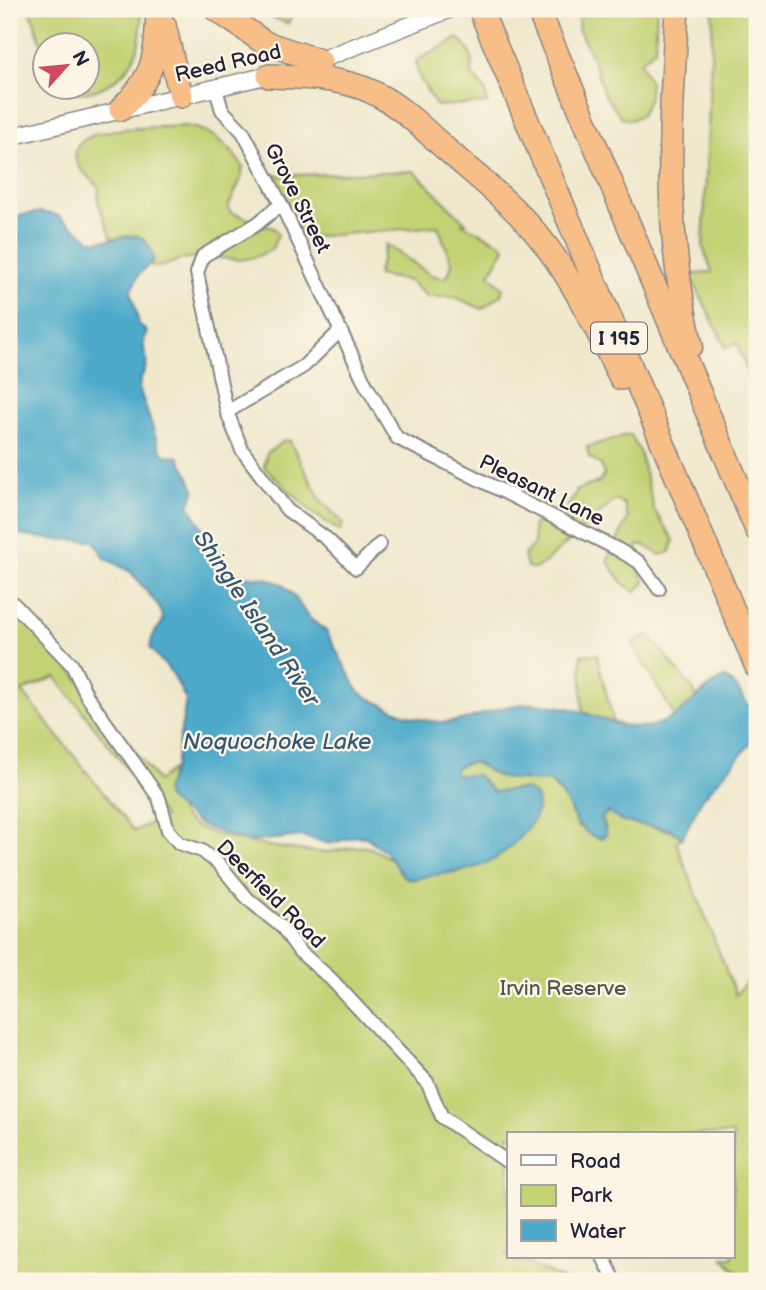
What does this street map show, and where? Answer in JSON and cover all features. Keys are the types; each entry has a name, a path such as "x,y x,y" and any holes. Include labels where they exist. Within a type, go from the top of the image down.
{"highway":[{"path":"159,9 181,96"},
{"path":"121,109 140,90 151,71 156,52 159,9"},
{"path":"216,9 265,43 320,61"},
{"name":"I 195","path":"538,9 757,530"},
{"path":"677,9 669,155 670,221 678,286 707,409"},
{"name":"I 195","path":"480,10 757,667"},
{"path":"269,76 333,79 362,88 389,101 518,214 547,246 575,291 688,500"}],"street":[{"name":"Reed Road","path":"9,137 269,76 320,61 449,10"},
{"name":"Grove Street","path":"216,89 222,110 243,132 281,204 376,403 397,438"},
{"path":"281,204 257,224 203,256 197,272 226,412 242,450 287,510 327,539 356,568 380,544"},
{"path":"226,412 304,366 341,330"},
{"name":"Pleasant Lane","path":"397,438 617,549 639,562 659,589"},
{"name":"Deerfield Road","path":"9,599 72,665 87,696 159,798 168,830 179,844 202,851 219,864 248,899 284,928 299,951 330,978 427,1082 442,1116 507,1162"},
{"path":"604,1258 615,1281"}],"green space":[{"path":"30,9 141,9 140,36 134,58 119,76 102,87 102,32 38,32"},
{"path":"255,9 294,9 288,24"},
{"path":"580,9 657,9 655,49 640,62 650,82 649,98 641,115 631,120 622,118 604,94 593,59 578,29"},
{"path":"713,9 757,9 757,400 737,343 726,348 690,275 712,272 703,247"},
{"path":"459,38 469,51 472,75 485,90 487,103 436,106 418,75 416,61"},
{"path":"185,126 211,134 238,159 243,167 241,179 228,207 230,212 274,228 278,234 272,249 248,259 200,257 156,267 151,266 154,259 137,235 112,239 98,202 99,189 77,164 77,147 86,139 101,133"},
{"path":"414,171 466,223 462,224 501,243 505,248 489,275 503,287 501,295 482,309 455,297 427,297 410,281 377,275 386,244 431,275 444,278 448,276 452,263 438,226 298,238 265,176"},
{"path":"631,435 640,453 654,510 674,540 670,552 660,555 644,545 638,546 634,559 645,583 635,592 624,584 607,561 628,519 624,504 615,500 542,565 534,569 527,567 524,555 534,544 533,524 560,515 568,507 577,490 599,482 604,475 601,465 589,457 587,447"},
{"path":"285,440 290,441 320,499 343,523 340,531 315,515 264,467 267,453"},
{"name":"Irvin Reserve","path":"9,589 158,781 176,767 176,791 182,815 206,830 248,842 292,849 324,852 366,847 411,869 434,874 456,872 490,860 519,789 493,792 482,779 472,775 455,775 455,769 474,763 503,778 550,782 567,803 578,827 606,828 602,818 608,812 618,819 678,833 682,838 676,842 736,995 757,968 757,1281 747,1281 723,1258 734,1258 734,1132 507,1132 507,1258 515,1258 567,1281 9,1281","holes":["56,677 164,817 134,831 22,691"]},
{"path":"648,634 693,689 697,699 682,729 632,643"},
{"path":"597,654 615,729 583,715 581,655"}],"water":[{"name":"Noquochoke Lake","path":"40,212 57,215 91,240 102,241 129,236 144,239 154,259 139,274 131,291 139,324 147,332 144,344 146,366 139,388 160,449 166,455 179,457 195,489 189,506 228,568 241,576 266,578 282,584 309,618 326,631 357,689 365,696 402,713 431,721 452,722 503,707 533,704 574,709 619,724 643,727 655,725 674,716 725,678 731,681 751,709 757,713 751,729 753,741 702,799 682,838 669,829 623,822 608,812 602,818 606,835 601,839 583,829 564,797 550,782 503,778 479,765 469,763 455,769 455,775 477,775 493,792 526,789 536,796 538,805 534,818 512,846 486,864 411,880 403,876 385,851 366,837 356,836 330,844 302,836 246,842 201,825 168,800 165,791 175,766 186,700 173,674 150,648 153,635 162,623 163,616 157,604 131,572 105,558 94,541 49,539 9,533 9,217"}],"water label":[{"name":"Shingle Island River","path":"257,618"}]}
